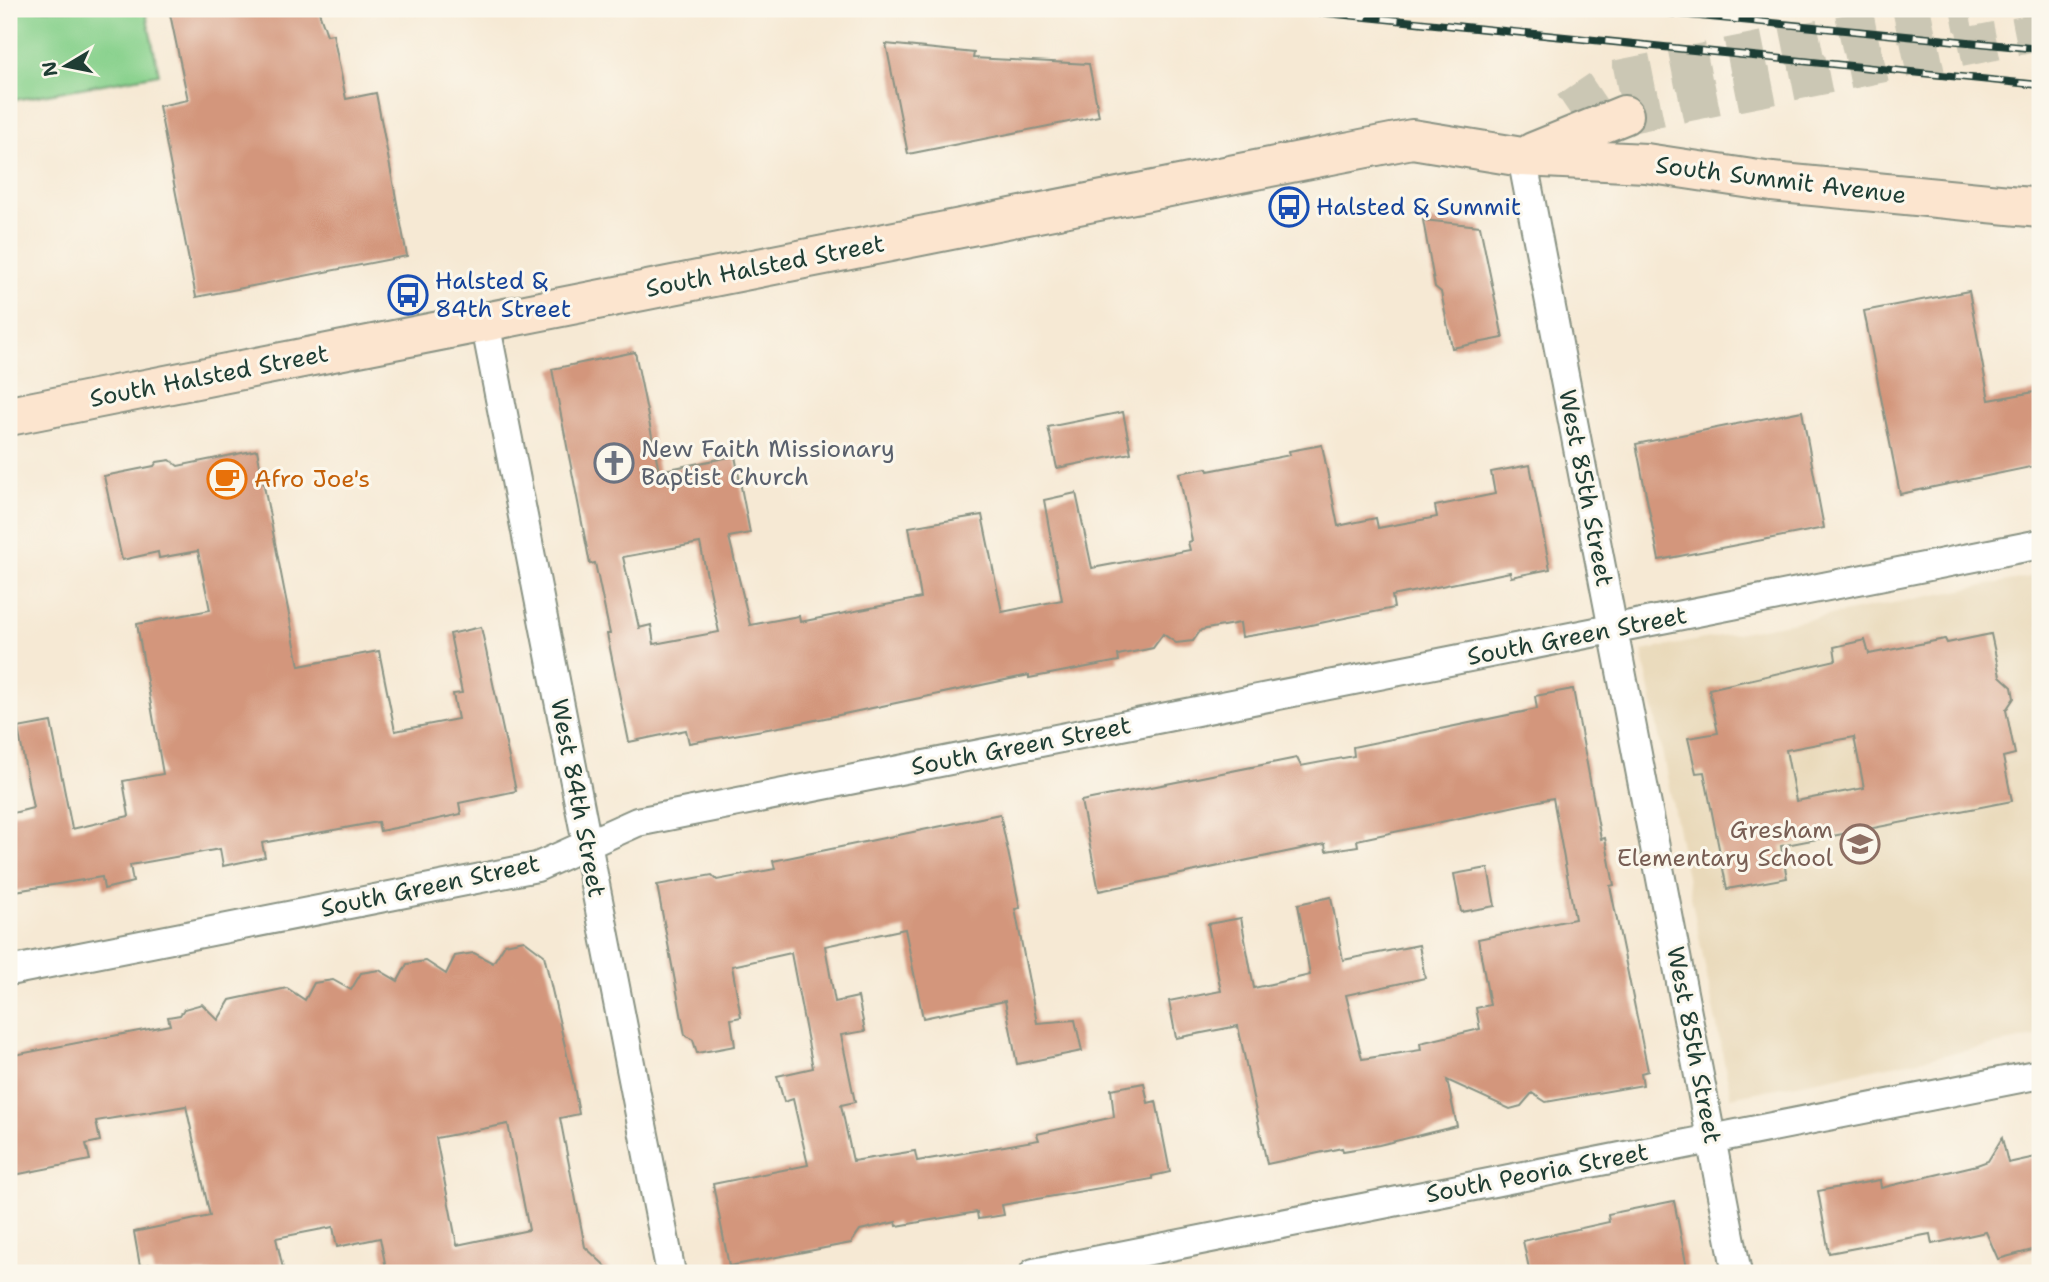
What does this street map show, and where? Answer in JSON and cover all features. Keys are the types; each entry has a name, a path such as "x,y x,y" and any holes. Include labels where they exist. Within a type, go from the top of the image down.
{"main road":[{"path":"1522,157 1568,110"},
{"path":"1522,157 1624,115"},
{"name":"South Halsted Street","path":"9,416 1412,139 1522,157"},
{"name":"South Summit Avenue","path":"1522,157 1646,163 1772,182 2040,208"}],"street":[{"name":"West 85th Street","path":"1522,157 1737,1273"},
{"name":"West 84th Street","path":"485,322 671,1273"},
{"name":"South Green Street","path":"9,971 537,867 637,822 2040,544"},
{"name":"South Peoria Street","path":"1034,1273 2040,1074"}],"shaded area":[{"name":"Gresham Elementary School","path":"2040,575 2040,1036 1731,1097 1642,651"}],"green space":[{"path":"9,9 145,9 159,74 9,101"}],"building":[{"path":"169,9 318,9 327,35 333,34 346,99 376,93 407,256 196,297 159,106 188,100"},
{"path":"886,44 974,53 973,58 1089,64 1099,116 908,154"},
{"path":"1423,220 1480,226 1503,338 1452,348 1441,292 1435,287"},
{"path":"1969,291 1989,400 2040,391 2040,465 1900,494 1864,311"},
{"path":"635,352 659,471 735,456 750,533 729,537 750,625 799,616 800,622 921,598 909,527 982,515 1002,612 1062,600 1044,500 1076,493 1092,568 1190,550 1188,542 1192,541 1179,473 1207,468 1208,471 1290,455 1289,451 1322,445 1338,526 1376,518 1378,528 1437,517 1435,506 1495,494 1491,472 1530,465 1550,569 1511,577 1510,572 1392,596 1394,608 1286,630 1242,637 1240,623 1201,630 1193,641 1176,643 1163,634 1153,648 1118,655 1119,661 1029,678 1029,675 801,723 689,743 686,730 629,742 607,634 610,634 595,563 590,564 552,369","holes":["700,543 719,632 654,644 651,625 639,628 623,557"]},
{"path":"1802,411 1824,528 1659,560 1636,444"},
{"path":"1123,412 1131,453 1057,468 1048,427"},
{"path":"257,450 299,666 379,651 395,731 458,719 453,694 462,693 450,634 481,627 516,791 459,803 461,814 415,824 380,831 378,822 262,843 265,857 223,866 220,849 130,865 133,882 104,889 102,877 9,892 9,814 33,808 18,728 51,722 72,829 129,816 123,781 163,774 137,624 210,610 198,551 159,558 158,552 122,560 104,476 154,466 157,462 170,460 178,466"},
{"path":"1991,634 2000,676 2012,687 2014,698 2006,710 2015,754 2003,757 2012,801 1781,846 1787,878 1727,889 1704,772 1696,773 1688,738 1718,733 1709,689 1836,660 1834,647 1865,640 1869,654 1945,639 1947,643","holes":["1854,737 1864,788 1796,801 1786,750"]},
{"path":"1573,689 1601,839 1605,838 1614,885 1610,886 1648,1071 1641,1073 1643,1085 1546,1102 1532,1093 1521,1106 1510,1109 1447,1080 1457,1126 1379,1145 1343,1151 1342,1148 1267,1164 1238,1026 1176,1038 1169,1001 1221,991 1208,924 1241,918 1254,988 1310,975 1298,904 1331,897 1343,960 1419,945 1425,978 1346,995 1362,1059 1421,1050 1420,1043 1480,1029 1476,1008 1490,1005 1478,939 1575,919 1553,798 1357,840 1358,846 1326,851 1325,844 1099,891 1081,801 1297,758 1301,766 1354,756 1353,747 1537,709 1535,696"},
{"path":"1000,814 1020,908 1015,909 1037,1023 1075,1020 1082,1051 1017,1064 1005,1001 923,1018 905,929 825,946 835,1002 858,997 865,1031 841,1035 855,1102 841,1105 853,1161 915,1151 917,1161 1039,1140 1037,1134 1114,1117 1111,1089 1144,1083 1148,1103 1156,1101 1170,1172 1152,1176 1152,1179 1002,1205 1004,1215 978,1219 977,1212 897,1226 896,1222 860,1230 851,1243 729,1266 713,1184 808,1165 793,1099 784,1102 777,1076 813,1068 791,953 732,966 741,1017 731,1019 735,1046 697,1053 693,1040 685,1035 657,885 712,875 717,880 775,869 773,861"},
{"path":"1488,868 1495,906 1461,912 1454,874"},
{"path":"524,940 544,955 579,1114 560,1118 585,1247 613,1273 387,1273 380,1238 337,1247 333,1227 276,1238 284,1273 153,1273 152,1264 140,1266 134,1232 210,1216 186,1106 96,1121 100,1141 86,1144 90,1160 9,1176 9,1056 170,1025 168,1017 180,1015 184,1009 202,1004 218,1020 230,1000 287,988 305,1000 314,983 333,980 351,990 361,973 379,970 398,981 407,964 426,961 446,974 455,956 474,953 493,963 505,944","holes":["508,1124 529,1230 457,1245 436,1138"]},
{"path":"2002,1138 2008,1163 2040,1156 2040,1248 1998,1259 1986,1232 1932,1244 1930,1234 1829,1253 1818,1191 1880,1180 1881,1188 1977,1165 1988,1161"},
{"path":"1674,1201 1688,1273 1530,1273 1523,1241 1609,1222 1608,1214"}],"tunnel":[{"path":"1568,111 1614,80 1969,9"},
{"path":"1624,115 2040,32"}],"railway":[{"path":"1287,9 2040,85"},
{"path":"1627,9 2040,49"}],"place":[{"name":"Halsted & Summit","path":"1289,207"},
{"name":"Halsted & 84th Street","path":"408,295"},
{"name":"New Faith Missionary Baptist Church","path":"614,463"},
{"name":"Afro Joe's","path":"227,479"},
{"name":"Gresham Elementary School","path":"1860,844"}]}
